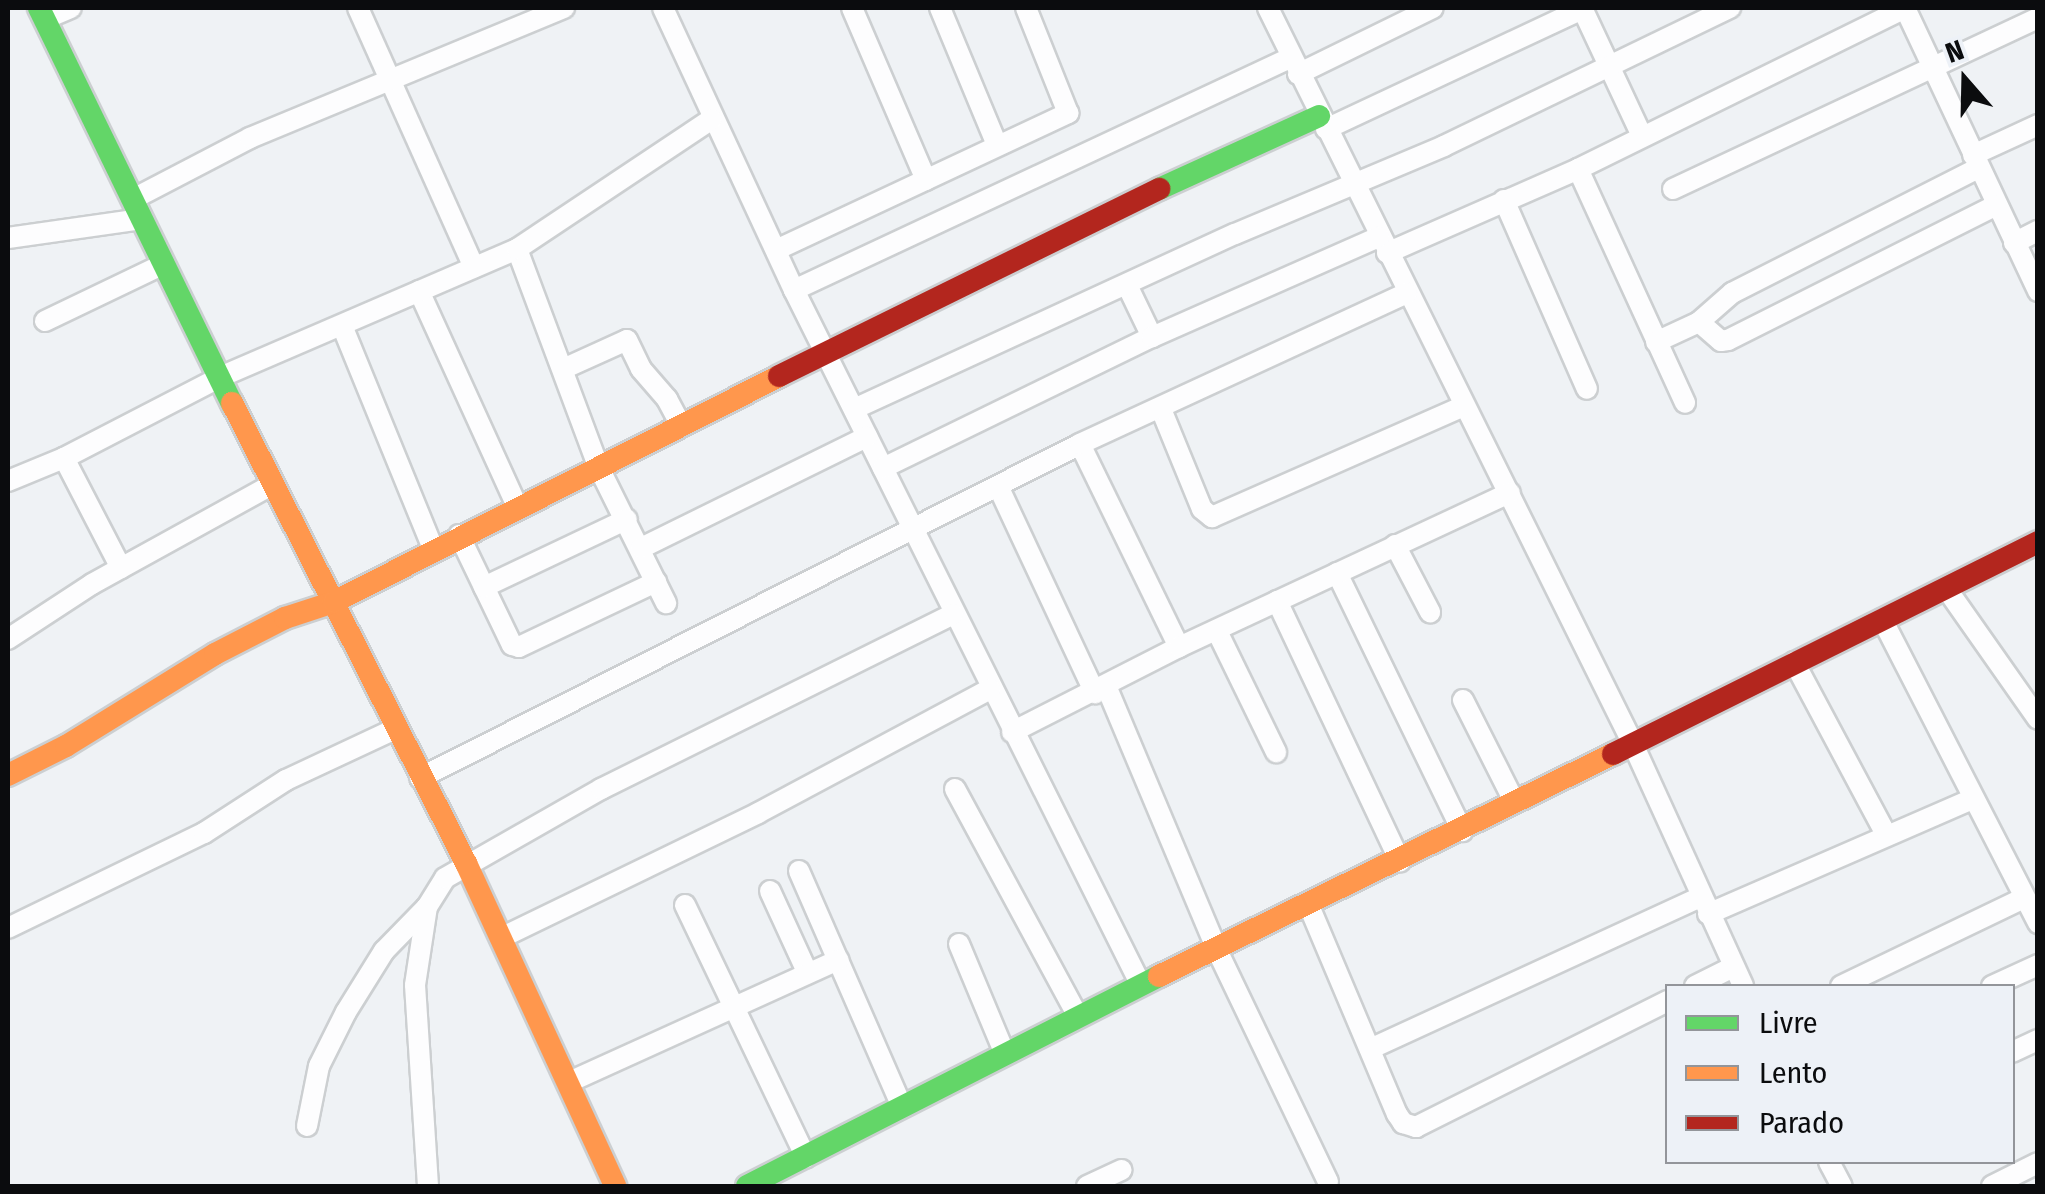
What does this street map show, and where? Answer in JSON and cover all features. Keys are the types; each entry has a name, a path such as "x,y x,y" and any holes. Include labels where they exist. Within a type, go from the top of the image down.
{"street":[{"path":"71,8 42,13 162,265 466,863 614,1186"},
{"path":"358,8 474,267"},
{"path":"8,238 138,209 250,138 564,8"},
{"path":"664,8 712,119 952,614 1141,985"},
{"path":"852,8 926,180"},
{"path":"940,8 997,145"},
{"path":"776,250 1068,112 1026,8"},
{"path":"1271,8 1294,66 1632,742 1741,984"},
{"path":"794,290 1294,66 1433,8"},
{"path":"8,775 66,746 215,654 285,618 334,602 459,535 1100,216 1583,8 1641,134"},
{"path":"854,409 1352,183 1444,146 1730,8"},
{"path":"883,468 1152,337 1578,169 1641,134 1905,8 2038,291"},
{"path":"1673,189 1930,65 2038,18"},
{"path":"8,481 64,458 220,377 343,328 516,249 712,119"},
{"path":"1656,342 1700,322 1732,293 2038,125"},
{"path":"1578,169 1685,403"},
{"path":"1504,200 1587,389"},
{"path":"1700,322 1721,340 1728,340 1996,206"},
{"path":"2014,243 2038,231"},
{"path":"516,249 600,468 666,603"},
{"path":"45,321 162,265"},
{"path":"1127,285 1152,337"},
{"path":"420,292 518,508"},
{"path":"420,778 1080,444 1407,294"},
{"path":"343,328 433,549"},
{"path":"564,368 627,340 641,369 667,399 682,425"},
{"path":"1161,410 1202,508 1212,517 1464,406"},
{"path":"641,548 867,437"},
{"path":"1080,444 1180,647"},
{"path":"64,458 121,568"},
{"path":"8,639 121,568 273,484"},
{"path":"998,486 1101,690 1328,1182"},
{"path":"1012,732 1180,647 1510,494"},
{"path":"484,587 627,520"},
{"path":"459,535 512,645 519,647 656,582"},
{"path":"747,1186 1076,1015 1309,906 2038,542"},
{"path":"1395,545 1430,612"},
{"path":"1336,573 1462,830"},
{"path":"1946,588 2038,719"},
{"path":"1277,601 1400,861"},
{"path":"308,1126 320,1066 346,1012 384,951 428,907 445,878 601,788 952,614"},
{"path":"1882,619 2038,923"},
{"path":"1217,631 1276,752"},
{"path":"1794,662 1886,834"},
{"path":"501,938 758,813 990,690"},
{"path":"1463,700 1514,802"},
{"path":"8,928 204,833 286,780 397,728"},
{"path":"955,789 1076,1015"},
{"path":"1370,1048 1704,906 1972,799"},
{"path":"799,872 902,1107"},
{"path":"770,891 807,972"},
{"path":"1845,984 2024,898"},
{"path":"686,905 806,1158"},
{"path":"1309,906 1397,1114 1404,1123 1416,1127 1665,1002"},
{"path":"428,907 415,984 428,1186"},
{"path":"959,944 1005,1054"},
{"path":"567,1083 838,960"},
{"path":"1996,984 2038,965"},
{"path":"1699,984 1733,967"},
{"path":"2015,1051 2038,1040"},
{"path":"1992,1186 2038,1163"},
{"path":"1830,1164 1842,1186"},
{"path":"1087,1186 1122,1170"}],"traffic: fast":[{"path":"39,8 232,403"},
{"path":"1159,189 1319,116"},
{"path":"747,1186 1159,976"}],"traffic: slow":[{"path":"8,775 66,746 215,654 285,618 334,602 779,376"},
{"path":"232,403 466,863 615,1186"},
{"path":"1159,976 1613,754"}],"traffic: jam":[{"path":"779,376 1159,189"},
{"path":"1613,754 2038,542"}]}
